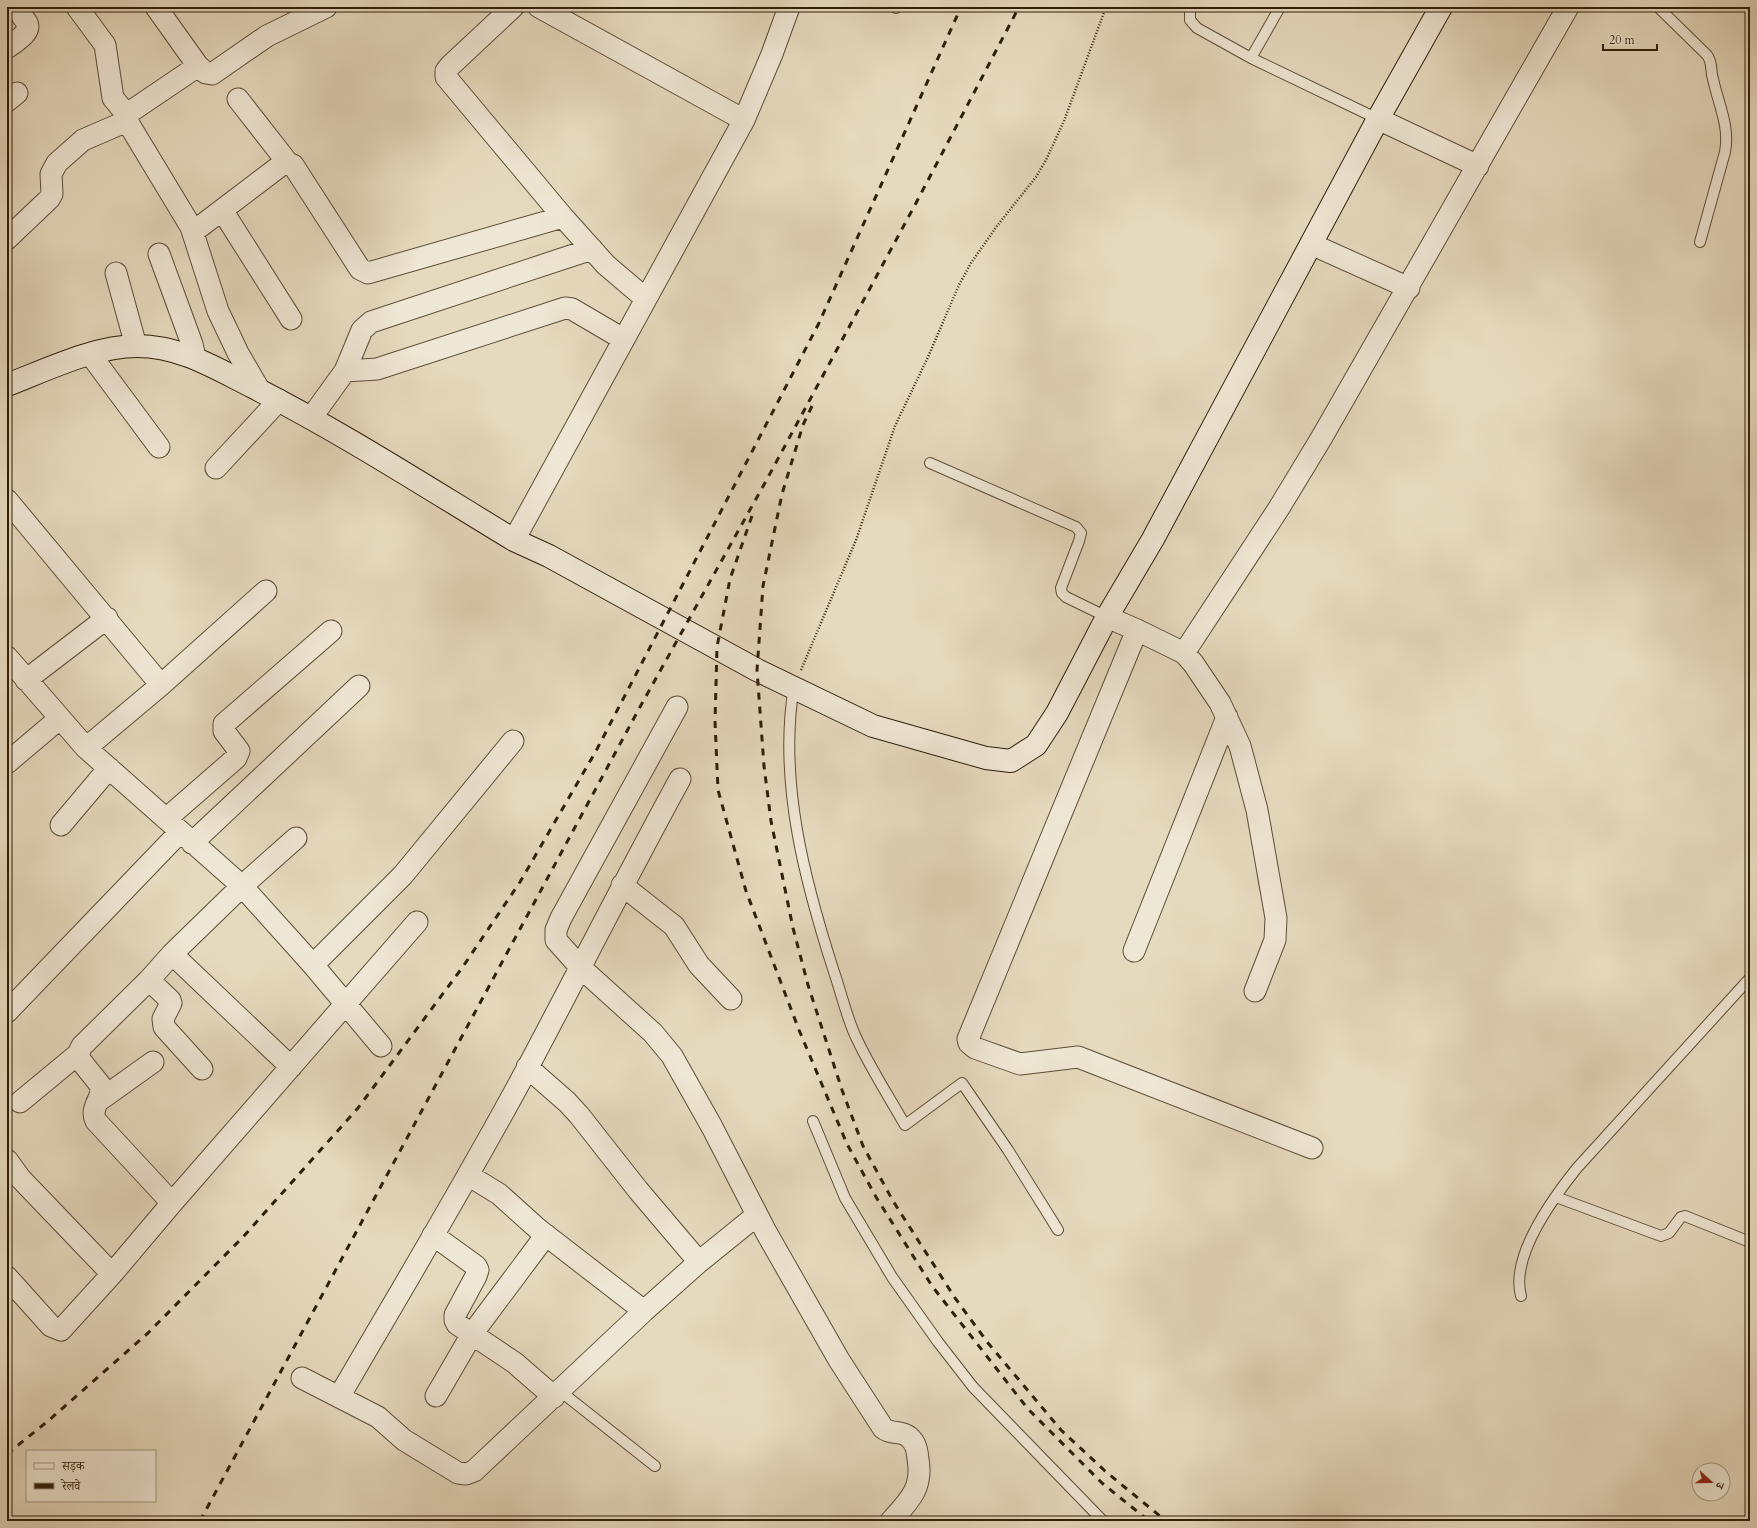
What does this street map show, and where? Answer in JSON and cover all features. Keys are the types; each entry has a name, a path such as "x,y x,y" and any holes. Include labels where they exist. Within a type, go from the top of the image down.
{"street":[{"path":"7,48 26,33 28,29 28,25 18,7"},
{"path":"77,7 105,45 112,98 127,118 185,216 193,232 218,311 238,353 260,391"},
{"path":"156,7 198,66 206,73 212,74 267,36 314,10"},
{"path":"513,7 446,70 446,77 563,217 606,265 646,299"},
{"path":"539,7 744,120"},
{"path":"514,540 744,120 772,54 789,7"},
{"path":"7,385 99,351 136,346 165,348 194,358 279,400 514,540 549,556 758,670 794,686 873,726 986,758 1011,762 1036,745 1057,713 1107,617 1153,539 1378,119 1441,7"},
{"path":"1184,653 1279,508 1359,375 1568,7"},
{"path":"9,233 49,199 52,194 51,174 57,163 83,140 127,118 198,66"},
{"path":"238,99 288,163 293,165 360,269 368,273 563,217"},
{"path":"1378,119 1478,166"},
{"path":"193,232 284,163 288,163"},
{"path":"222,210 291,319"},
{"path":"1311,244 1409,288"},
{"path":"311,418 345,371 362,330 371,322 592,249"},
{"path":"159,254 192,344 194,358"},
{"path":"116,273 136,346"},
{"path":"345,371 377,369 565,308 572,309 623,340"},
{"path":"90,354 159,447"},
{"path":"216,468 279,400"},
{"path":"7,500 107,618 161,685"},
{"path":"86,748 161,685 266,591"},
{"path":"1107,617 1184,653 1193,663 1220,703 1240,746 1257,810 1276,918 1275,940 1255,991"},
{"path":"26,680 107,618"},
{"path":"1137,630 968,1039 969,1044 975,1048 1020,1064 1078,1057 1312,1148"},
{"path":"7,1012 180,831 236,758 239,751 224,731 224,724 331,631"},
{"path":"7,657 59,719 86,748 242,886 313,965 381,1046"},
{"path":"180,831 359,686"},
{"path":"676,706 556,930 556,940 580,967 653,1033 672,1056 712,1127 757,1215 839,1360 883,1428 891,1433 905,1434 916,1447 920,1471 919,1481 915,1492 907,1504 891,1521"},
{"path":"1134,951 1227,717"},
{"path":"7,763 59,719"},
{"path":"313,965 403,875 513,741"},
{"path":"61,825 109,768"},
{"path":"339,1397 468,1175 680,778"},
{"path":"20,1102 78,1054 82,1046 149,980 172,954 242,886 296,838"},
{"path":"622,885 674,926 699,965 731,999"},
{"path":"7,1277 51,1326 61,1330 112,1274 417,922"},
{"path":"172,954 290,1067"},
{"path":"149,980 170,1000 163,1019 164,1027 202,1069"},
{"path":"78,1054 81,1061 101,1086 102,1091 93,1116 96,1121 172,1203"},
{"path":"97,1102 153,1062"},
{"path":"527,1067 567,1102 579,1115 638,1190 699,1262"},
{"path":"7,1160 20,1178 112,1274"},
{"path":"468,1175 499,1194 538,1229 644,1311"},
{"path":"302,1378 378,1417 404,1440 458,1473 466,1474 474,1471 644,1311 699,1262 757,1215"},
{"path":"433,1235 476,1266 478,1270 455,1315 457,1324 515,1363 557,1394"},
{"path":"436,1396 472,1334 546,1235"}],"lane":[{"path":"1190,7 1190,20 1197,28 1251,58 1378,119"},
{"path":"1251,58 1280,7"},
{"path":"1658,7 1707,55 1711,61 1713,81 1726,126 1727,141 1725,152 1700,242"},
{"path":"930,463 1076,527 1081,533 1061,588 1062,593 1107,617"},
{"path":"794,686 791,704 789,749 795,824 822,935 857,1040 905,1125 962,1083 1008,1150 1058,1230"},
{"path":"1521,1296 1519,1289 1519,1272 1523,1258 1530,1239 1556,1197 1577,1168 1750,978"},
{"path":"813,1121 845,1198 892,1277 938,1342 973,1387 1103,1521"},
{"path":"1556,1197 1661,1236 1669,1233 1681,1217 1685,1216 1750,1242"},
{"path":"557,1394 655,1466"}],"path":[{"path":"794,686 856,540 895,426 928,357 959,285 971,263 997,226 1036,176 1046,160 1064,121 1106,7"}],"railway":[{"path":"7,1454 48,1421 148,1333 243,1237 358,1108 462,968 520,882 596,751 819,323 961,7"},
{"path":"200,1521 640,707 766,481 916,203 1019,7"},
{"path":"812,406 803,425 782,494 763,586 757,670 764,766 771,821 793,928 808,985 842,1090 863,1146 893,1201 955,1298 988,1343 1061,1430 1105,1471 1166,1521"},
{"path":"752,516 730,579 717,647 715,721 718,790 746,891 799,1030 847,1144 876,1197 932,1286 1028,1409 1102,1483 1149,1521"}]}
